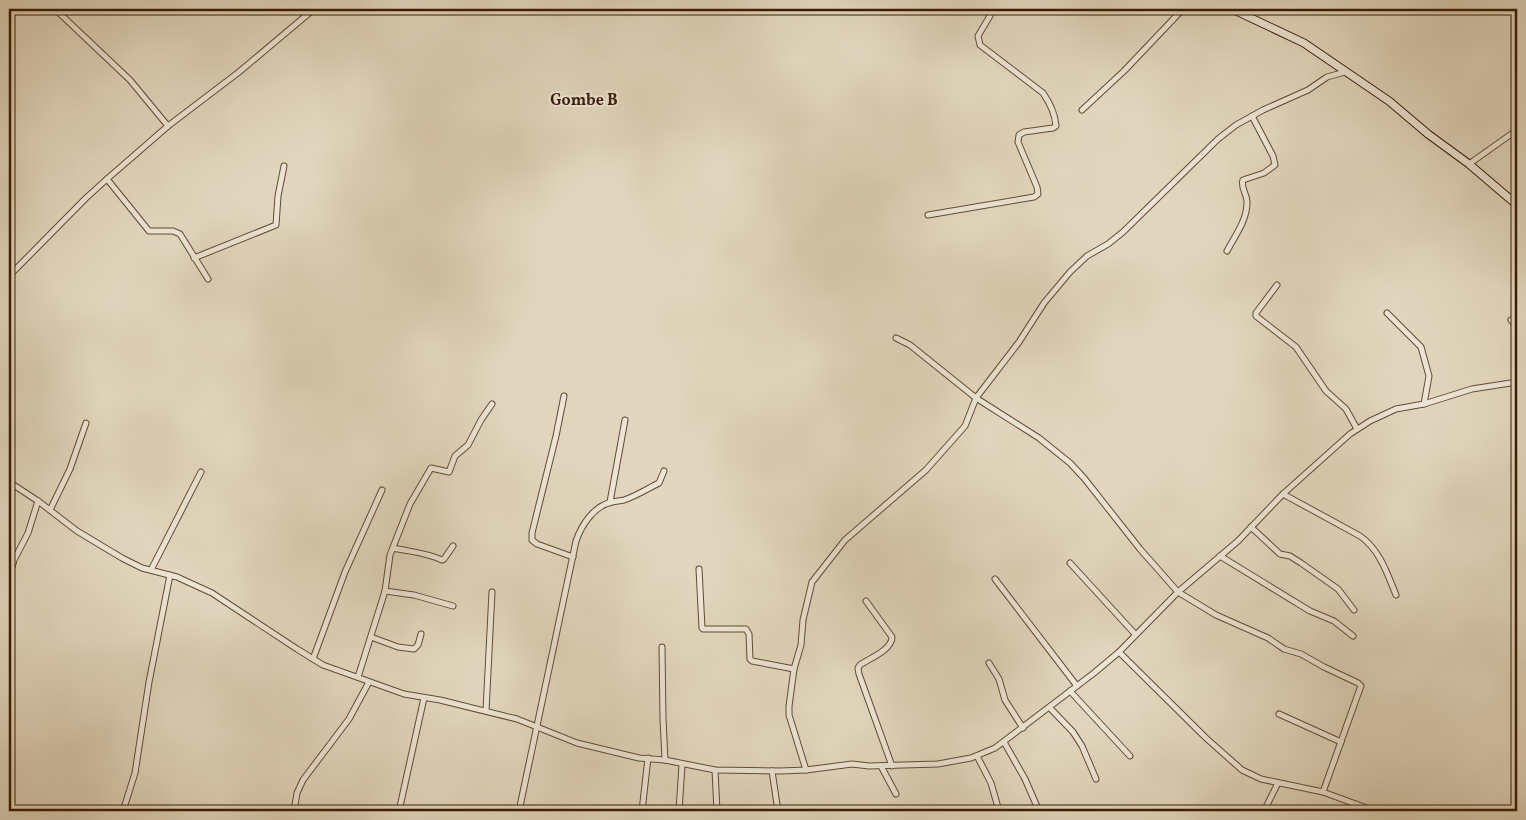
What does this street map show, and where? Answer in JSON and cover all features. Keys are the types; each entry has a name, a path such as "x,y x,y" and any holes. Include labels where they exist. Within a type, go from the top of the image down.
{"street":[{"path":"55,9 130,80 168,126"},
{"path":"9,276 107,179 168,126 239,72 314,9"},
{"path":"928,216 1034,197 1038,194 1037,186 1018,142 1019,135 1024,132 1053,128 1056,126 1055,118 1052,108 1043,93 980,45 978,36 994,9"},
{"path":"1082,110 1148,47 1183,9"},
{"path":"1233,9 1304,43 1389,101 1428,134 1469,164 1517,206"},
{"path":"806,770 789,715 789,706 794,669 801,645 803,620 812,582 846,540 926,470 964,426 976,398 1019,342 1044,303 1077,264 1123,232 1218,139 1252,116 1301,94 1327,77 1345,72"},
{"path":"1227,251 1241,226 1247,210 1247,198 1242,182 1250,177 1264,173 1275,165 1273,156 1252,116"},
{"path":"1469,164 1517,130"},
{"path":"194,258 276,225 278,196 284,166"},
{"path":"107,179 148,231 166,230 180,234 208,279"},
{"path":"1277,285 1256,316 1296,347 1326,391 1346,408 1357,429"},
{"path":"1387,313 1421,346 1429,376 1424,404"},
{"path":"1511,320 1517,327"},
{"path":"896,338 910,345 976,398 1039,438 1070,462 1114,518 1178,592 1216,615 1268,638 1284,649 1300,654 1361,686 1323,792"},
{"path":"9,482 102,547 142,568 170,575 194,584 228,602 323,665 404,694 486,711 517,720 577,743 639,758 665,760 682,765 715,770 772,771 806,770 852,764 892,766 938,764 978,756 995,748 1094,674 1119,652 1178,592 1251,528 1282,494 1357,429 1396,410 1424,404 1472,389 1517,382"},
{"path":"564,396 556,436 544,478 532,540 536,544 573,557"},
{"path":"358,678 385,591 390,555 410,504 432,468 449,472 455,456 468,445 492,404"},
{"path":"610,502 625,420"},
{"path":"50,510 70,470 86,423"},
{"path":"520,811 576,540 585,521 596,511 610,502 622,501 659,483 664,471"},
{"path":"151,570 201,472"},
{"path":"313,659 345,572 382,490"},
{"path":"1282,494 1360,536 1371,544 1382,562 1396,595"},
{"path":"9,578 14,560 28,534 38,501"},
{"path":"1251,528 1280,554 1290,556 1338,589 1354,610"},
{"path":"393,548 411,552 418,551 442,560 453,546"},
{"path":"1220,556 1310,611 1334,621 1353,636"},
{"path":"1070,563 1135,634"},
{"path":"699,569 702,628 746,630 749,634 750,659 752,661 794,669"},
{"path":"124,811 135,773 149,682 170,575"},
{"path":"995,579 1077,686"},
{"path":"385,591 414,595 453,606"},
{"path":"486,711 492,592"},
{"path":"866,601 892,637 889,646 858,668 892,766"},
{"path":"370,637 398,647 414,649 418,645 421,634"},
{"path":"662,648 665,760"},
{"path":"1119,652 1206,738 1242,770 1261,779 1302,786 1375,811"},
{"path":"988,662 999,679 1005,700 1023,728"},
{"path":"294,811 297,792 303,780 349,719 369,682"},
{"path":"1070,691 1130,756"},
{"path":"399,811 414,752 424,698"},
{"path":"1050,708 1073,732 1082,746 1096,779"},
{"path":"1279,714 1342,742"},
{"path":"1004,742 1025,780 1039,811"},
{"path":"978,756 991,782 999,811"},
{"path":"642,811 648,758"},
{"path":"679,811 682,765"},
{"path":"881,766 896,794"},
{"path":"715,770 717,811"},
{"path":"772,771 778,811"},
{"path":"1264,811 1278,783"}],"district":[{"name":"Gombe B","path":"584,101"}]}
